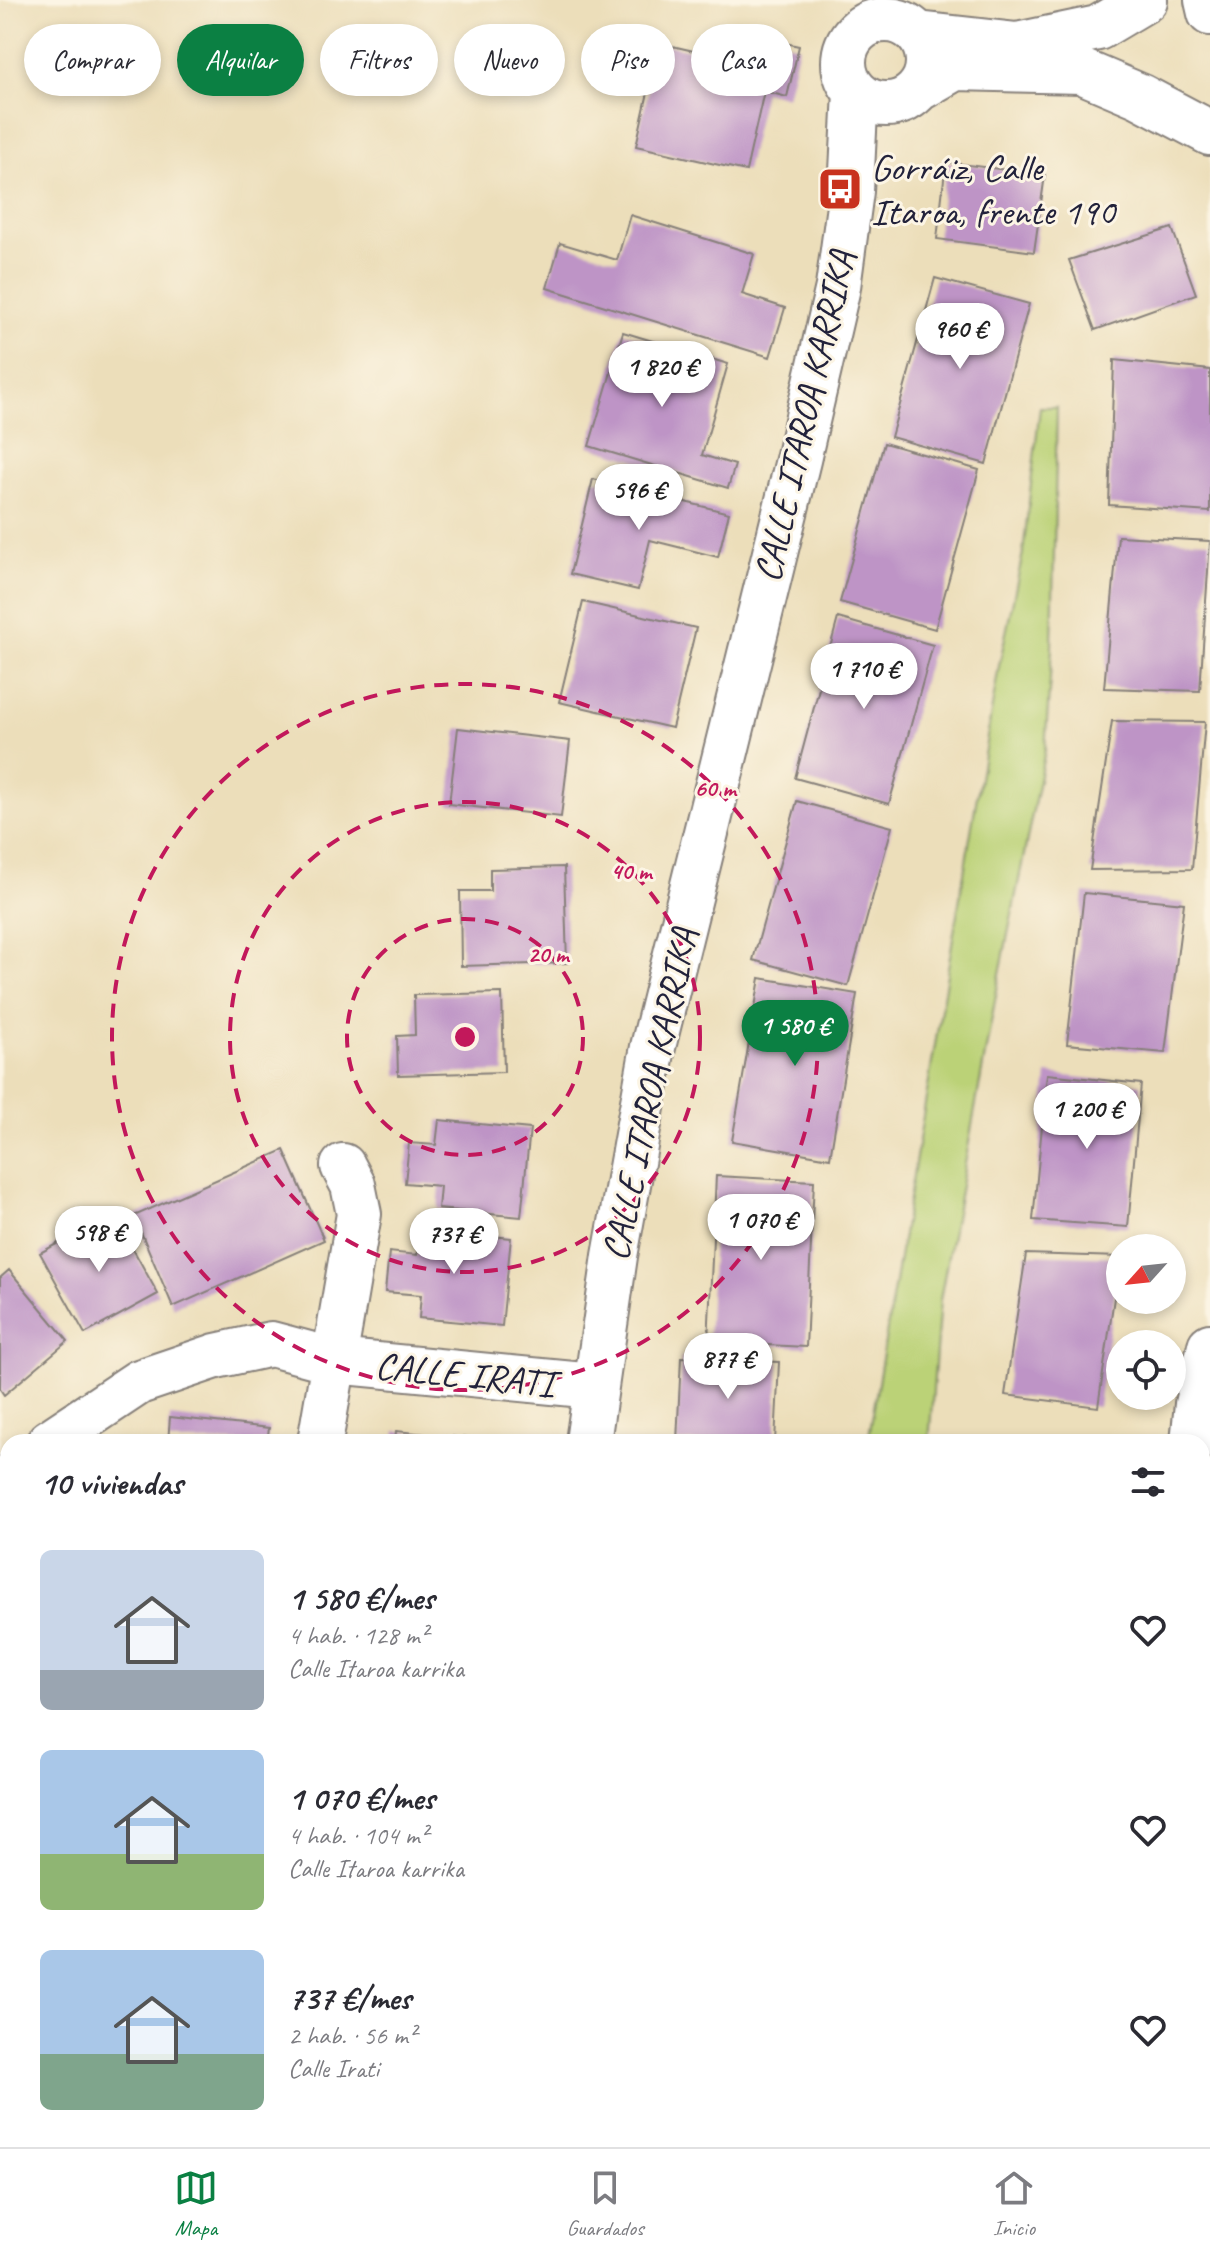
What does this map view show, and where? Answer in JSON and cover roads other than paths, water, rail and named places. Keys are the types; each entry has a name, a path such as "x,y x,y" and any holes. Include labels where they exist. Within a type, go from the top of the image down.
{"street":[{"path":"1145,0 1098,28 1017,45 906,20 870,23 848,19 844,66 856,92 878,104 890,105 902,103 955,68 1081,71 1140,96 1210,133"},
{"path":"1207,0 1210,13"},
{"path":"906,20 926,46 928,74 922,87"},
{"name":"CALLE ITAROA KARRIKA","path":"589,1434 594,1386 653,1047 838,287 851,191 856,92"},
{"name":"CALLE IRATI","path":"335,1361 359,1214 353,1185 343,1166"},
{"name":"CALLE IRATI","path":"61,1434 139,1382 216,1356 271,1344 335,1361 594,1386"},
{"path":"1194,1434 1210,1346"},
{"path":"321,1434 335,1361"}],"place":[{"name":"Gorráiz, Calle Itaroa, frente 190","path":"840,189"}]}
